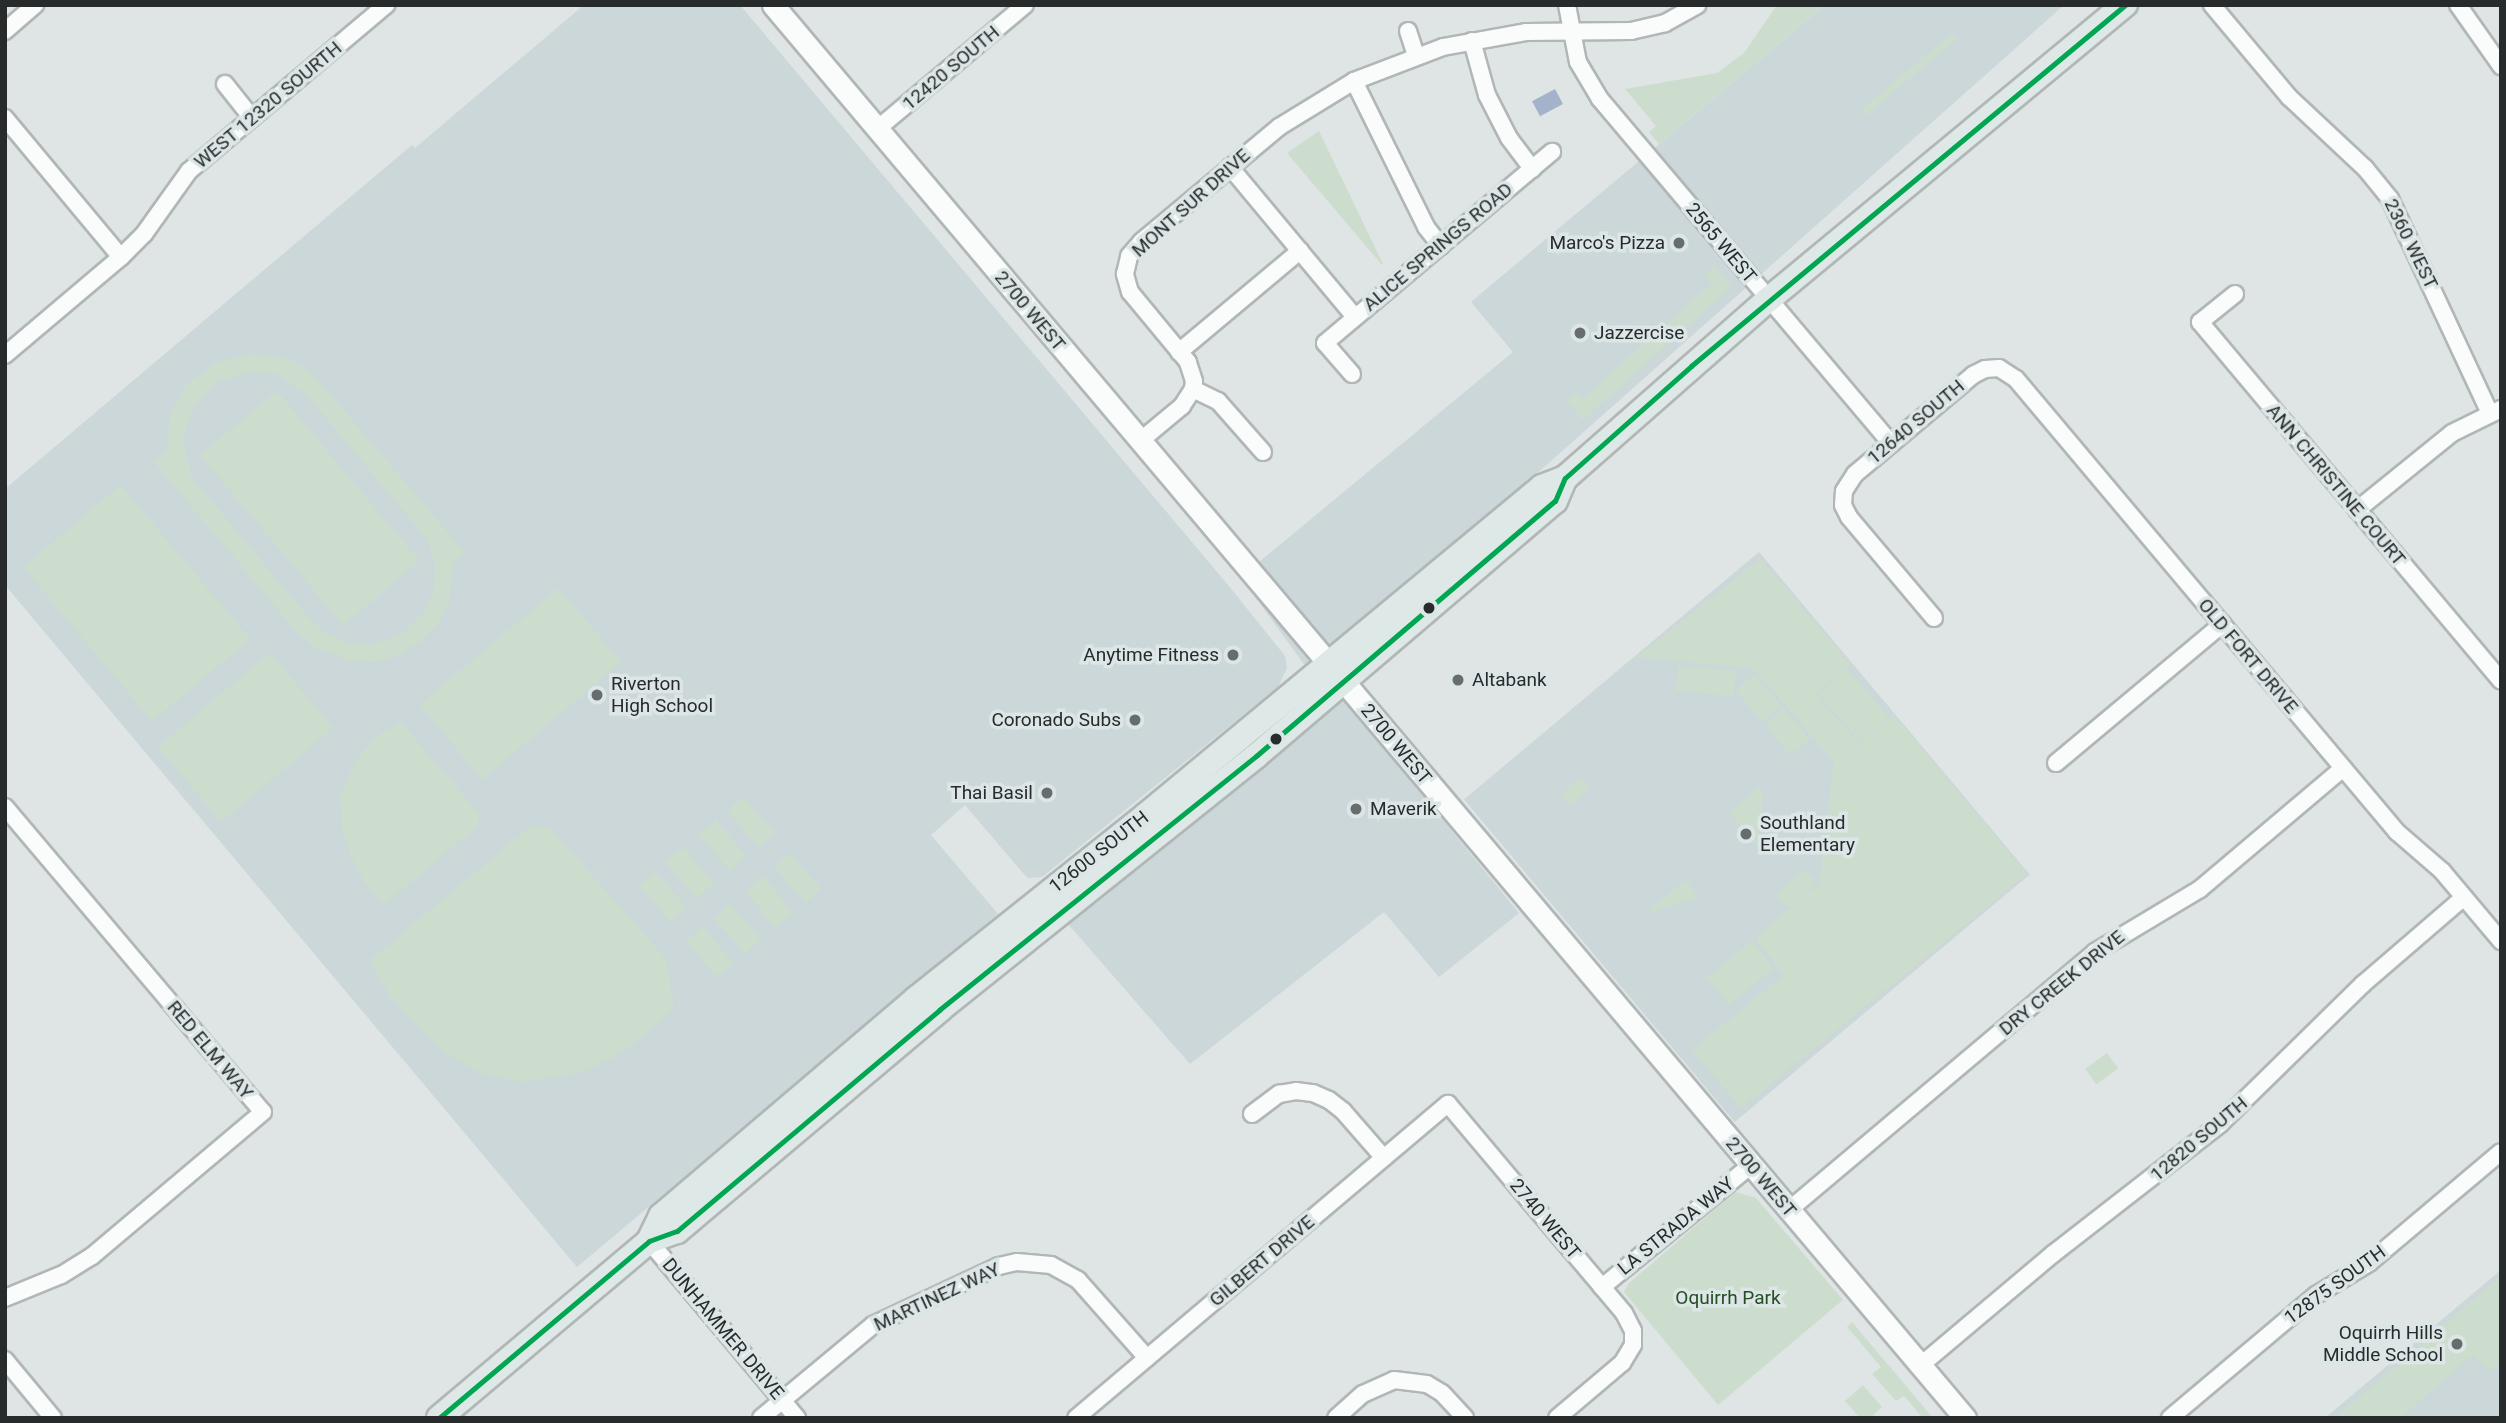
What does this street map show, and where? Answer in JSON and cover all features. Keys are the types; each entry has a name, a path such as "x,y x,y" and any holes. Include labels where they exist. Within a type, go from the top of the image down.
{"main road":[{"name":"2700 WEST","path":"773,5 1965,1418"},
{"name":"12600 SOUTH","path":"649,1241 661,1216 1032,905 1555,501 1564,478 1769,299 2125,5"},
{"name":"12600 SOUTH","path":"439,1418 649,1241 677,1231 939,1010 1256,756 1337,672"},
{"path":"939,1010 942,993 1030,922 1032,905"}],"street":[{"path":"5,31 36,5"},
{"name":"WEST 12320 SOURTH","path":"5,355 121,257 144,234 189,171 386,5"},
{"name":"12420 SOUTH","path":"876,130 1025,5"},
{"name":"2565 WEST","path":"1567,5 1570,32 1578,62 1600,99 1891,443"},
{"name":"MONT SUR DRIVE","path":"1193,389 1192,371 1130,292 1126,283 1126,264 1134,248 1295,116 1354,81 1416,55 1472,41 1526,32 1614,33 1648,28 1697,5"},
{"name":"2360 WEST","path":"2212,5 2289,97 2365,168 2390,199 2496,411"},
{"path":"2458,5 2501,66"},
{"path":"1408,31 1416,55"},
{"path":"1472,41 1487,95 1508,138 1532,169"},
{"path":"1354,81 1426,227 1441,246"},
{"path":"225,85 252,118"},
{"path":"5,118 121,257"},
{"name":"ALICE SPRINGS ROAD","path":"1352,374 1325,343 1552,152"},
{"path":"1230,167 1355,317"},
{"path":"1179,352 1300,251"},
{"name":"ANN CHRISTINE COURT","path":"2235,294 2200,322 2501,681"},
{"name":"12640 SOUTH","path":"1934,618 1849,517 1843,505 1844,491 1855,474 1973,375 1985,369 1998,368"},
{"name":"OLD FORT DRIVE","path":"1998,368 2016,379 2397,832 2442,871 2501,941"},
{"path":"1140,441 1182,406 1193,389 1218,401 1262,452"},
{"path":"2357,510 2435,444 2496,411"},
{"path":"2056,763 2222,624"},
{"name":"DRY CREEK DRIVE","path":"1788,1210 2095,952 2200,889 2343,768"},
{"name":"RED ELM WAY","path":"5,807 263,1112 92,1256 61,1275 5,1298"},
{"name":"12820 SOUTH","path":"1921,1365 2053,1254 2220,1124 2362,984 2464,897"},
{"path":"1252,1114 1279,1094 1296,1091 1313,1093 1329,1100 1343,1111 1384,1158"},
{"name":"GILBERT DRIVE","path":"1076,1418 1448,1104"},
{"name":"2740 WEST","path":"1448,1104 1628,1319 1634,1338 1630,1352 1622,1363 1557,1418"},
{"name":"12875 SOUTH","path":"2169,1418 2316,1294 2369,1263 2501,1152"},
{"name":"LA STRADA WAY","path":"1602,1287 1751,1165"},
{"name":"DUNHAMMER DRIVE","path":"649,1241 797,1418"},
{"name":"MARTINEZ WAY","path":"761,1418 873,1325 987,1272 1017,1262 1051,1265 1078,1280 1147,1358"},
{"path":"5,1360 53,1418"},
{"path":"1336,1418 1363,1394 1394,1380 1427,1384 1442,1393 1465,1418"}],"shaded area":[{"name":"Riverton High School","path":"584,5 740,5 1228,585 1285,656 1287,668 1278,687 1042,877 1028,878 965,805 931,835 998,914 577,1267 5,585 5,489 412,145 415,148"},
{"path":"1825,5 2064,5 1318,668 1519,913 1439,977 1384,912 1190,1064 1042,894 1306,667 1241,577 1513,352 1471,302"},
{"name":"Southland Elementary","path":"1759,552 2030,875 1735,1122 1464,799"},
{"name":"Oquirrh Hills Middle School","path":"2501,1270 2501,1418 2325,1418"}],"green space":[{"path":"1777,5 1825,5 1659,144 1649,132 1656,126 1625,89 1717,73 1744,53"},
{"path":"1952,33 1957,39 1866,116 1861,109"},
{"path":"1319,131 1383,264 1382,265 1287,153"},
{"path":"1714,266 1732,287 1583,420 1566,400 1575,392 1583,398 1712,283 1705,274"},
{"path":"253,353 291,360 313,374 465,553 453,563 449,601 438,623 420,642 399,655 374,662 349,661 314,647 295,630 154,462 166,452 170,416 187,384 216,362","holes":["254,371 278,375 308,396 427,539 435,562 434,587 426,610 400,635 368,645 346,642 325,633 309,618 191,476 183,441 193,407 219,381"]},
{"path":"277,391 420,561 343,625 200,455"},
{"path":"121,485 250,639 152,721 23,567"},
{"path":"1760,559 1851,664 1816,694 1859,744 1894,715 2027,874 1741,1108 1692,1050 1784,975 1755,938 1819,884 1834,762 1754,669 1637,657"},
{"path":"559,588 621,662 482,779 420,705"},
{"path":"270,653 333,728 221,822 158,747"},
{"path":"1678,666 1736,671 1734,696 1676,691"},
{"path":"1847,669 1889,717 1860,742 1818,694"},
{"path":"1755,674 1781,706 1761,722 1736,690"},
{"path":"1784,709 1810,740 1791,756 1765,725"},
{"path":"400,721 479,814 478,826 383,905 363,880 350,853 342,829 340,796 356,760 376,737"},
{"path":"1580,777 1590,788 1571,806 1561,794"},
{"path":"1759,787 1763,791 1760,845 1756,845 1729,812"},
{"path":"743,797 774,833 759,847 727,811"},
{"path":"716,820 746,856 729,870 699,834"},
{"path":"531,826 550,828 666,959 674,1009 632,1045 610,1059 585,1071 524,1082 483,1074 443,1052 391,998 370,960"},
{"path":"683,847 714,884 696,899 665,862"},
{"path":"790,853 821,889 806,903 774,867"},
{"path":"1804,869 1816,882 1788,908 1776,895"},
{"path":"655,871 686,907 670,922 638,885"},
{"path":"763,876 793,913 775,928 745,890"},
{"path":"1686,879 1698,897 1652,912 1650,910"},
{"path":"730,903 761,939 745,954 713,917"},
{"path":"703,927 733,963 716,977 686,941"},
{"path":"1752,941 1774,968 1729,1005 1707,978"},
{"path":"2107,1053 2118,1068 2096,1084 2085,1069"},
{"name":"Oquirrh Park","path":"1735,1192 1756,1198 1843,1300 1718,1405 1624,1292 1628,1284"},
{"name":"Oquirrh Hills Middle School","path":"2501,1276 2501,1362 2490,1371 2473,1355 2400,1418 2335,1418"},
{"path":"1852,1322 1933,1418 1923,1418 1904,1396 1896,1401 1872,1374 1881,1367 1847,1327"},
{"path":"1863,1385 1882,1407 1870,1418 1860,1418 1845,1401"}],"water":[{"path":"1555,89 1563,104 1540,116 1532,101"}],"transit line":[{"path":"439,1418 649,1241 677,1231 939,1010 1256,756 1555,501 1565,478 1691,366 2125,5"}],"place":[{"name":"Marco's Pizza","path":"1679,243"},
{"name":"Jazzercise","path":"1580,333"},
{"name":"Anytime Fitness","path":"1233,655"},
{"name":"Altabank","path":"1458,680"},
{"name":"Riverton High School","path":"597,695"},
{"name":"Coronado Subs","path":"1135,720"},
{"name":"Thai Basil","path":"1047,793"},
{"name":"Maverik","path":"1356,809"},
{"name":"Southland Elementary","path":"1746,834"},
{"name":"Oquirrh Hills Middle School","path":"2457,1344"}]}
